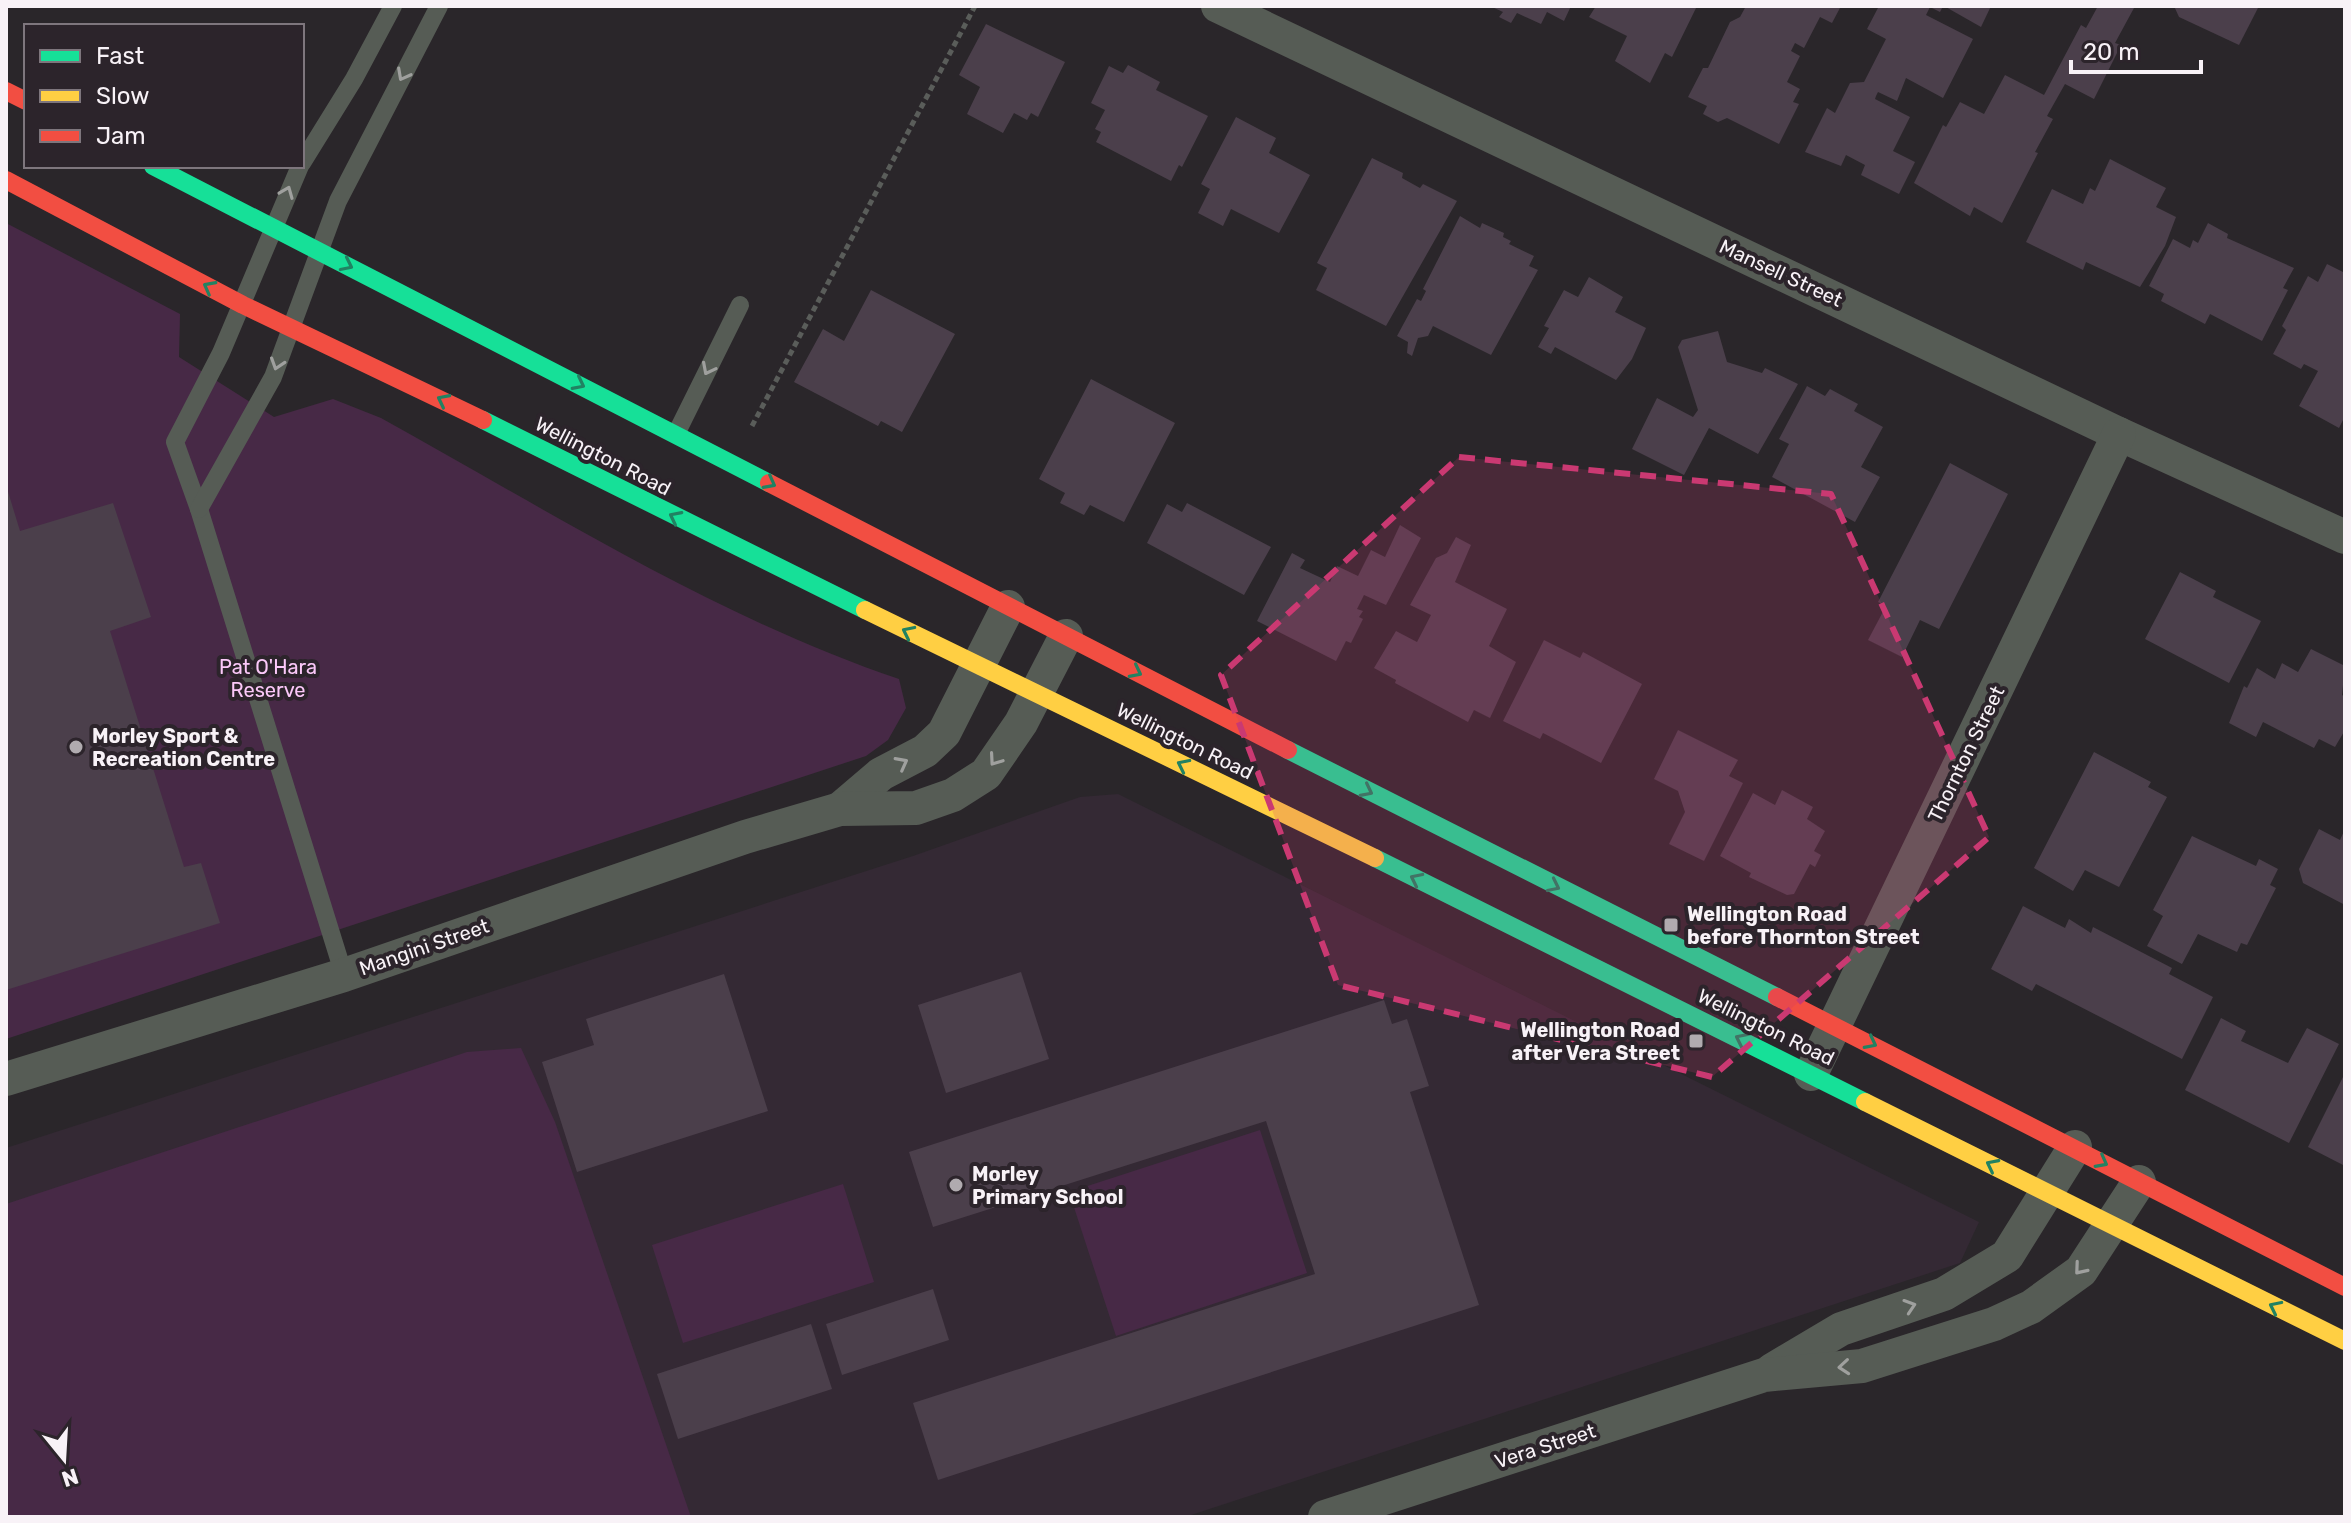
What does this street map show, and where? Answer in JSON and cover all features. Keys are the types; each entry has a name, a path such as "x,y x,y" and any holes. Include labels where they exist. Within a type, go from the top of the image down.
{"main road":[{"path":"6,91 24,100"},
{"name":"Wellington Road","path":"157,168 1484,851 2075,1147 2345,1287"},
{"name":"Wellington Road","path":"6,180 243,305 290,325 1811,1074 2110,1227 2345,1341"}],"street":[{"name":"Mansell Street","path":"1218,6 2119,434 2345,537"},
{"name":"Thornton Street","path":"1811,1074 2119,434"},
{"name":"Mangini Street","path":"840,809 881,774 925,751 944,733 1008,607"},
{"name":"Mangini Street","path":"6,1079 344,975 745,837 840,809 916,808 953,795 986,774 1036,694 1066,636"},
{"name":"Vera Street","path":"1764,1375 1841,1329 1944,1294 1979,1276 2007,1256 2075,1147"},
{"name":"Vera Street","path":"1325,1517 1764,1375 1862,1366 1994,1324 2063,1287 2081,1271 2139,1182"}],"lane":[{"path":"304,159 354,79 393,6"},
{"path":"199,509 273,377 290,325 348,180 439,6"},
{"path":"299,168 243,305 175,442 199,509 344,975"},
{"path":"676,434 740,305"}],"path":[{"path":"733,464 975,6"}],"highlighted area":[{"path":"1459,457 1831,494 1989,837 1712,1077 1338,985 1221,675"}],"shaded area":[{"name":"Morley Primary School","path":"1118,794 1979,1222 1960,1263 1185,1517 6,1517 6,1148 913,856 1080,797"}],"green space":[{"name":"Pat O'Hara Reserve","path":"6,223 180,314 179,357 274,417 333,399 381,418 699,594 831,654 899,679 906,708 888,740 866,756 6,1039"},
{"path":"521,1048 555,1122 691,1517 6,1517 6,1204 467,1052"},
{"path":"1260,1130 1307,1273 1116,1336 1069,1192"},
{"path":"843,1184 874,1282 683,1343 652,1245"}],"building":[{"path":"1490,6 1571,6 1564,21 1547,12 1541,24 1517,13 1511,23 1499,17 1503,12"},
{"path":"1596,6 1697,6 1672,57 1665,53 1650,83 1615,61 1627,36 1589,17"},
{"path":"1746,6 1841,6 1832,23 1820,17 1804,48 1795,43 1791,51 1800,56 1787,82 1800,89 1793,102 1799,104 1779,144 1727,118 1718,122 1703,114 1707,106 1688,97 1703,68 1708,68 1730,22 1740,17"},
{"path":"1879,6 1943,6 1940,12 1930,7 1926,15 1973,39 1943,98 1906,78 1897,101 1878,92 1876,96 1875,99 1910,117 1893,151 1915,162 1899,194 1861,175 1865,165 1846,155 1841,166 1805,152 1827,108 1835,113 1850,83 1864,82 1886,39 1867,29"},
{"path":"1944,6 1991,6 1981,27"},
{"path":"2098,6 2134,8 2115,43 2121,45 2094,99 2065,84 2047,116 2053,119 2035,152 2038,153 2002,223 1974,207 1970,216 1914,183 1943,125 1946,127 1960,102 1984,114 2005,75 2044,95 2081,25 2086,28"},
{"path":"2174,6 2259,6 2239,45 2179,17"},
{"path":"986,24 1065,62 1038,117 1031,113 1027,120 1014,113 1003,133 967,114 980,87 959,75"},
{"path":"1128,65 1160,82 1156,90 1208,116 1182,167 1179,165 1171,181 1096,142 1101,132 1095,129 1105,110 1091,103 1109,66 1123,73"},
{"path":"1236,117 1276,138 1269,153 1310,175 1279,233 1231,209 1223,226 1198,213 1210,189 1201,184"},
{"path":"1372,158 1403,173 1402,178 1420,188 1423,184 1457,201 1386,326 1316,290 1327,268 1317,263"},
{"path":"2110,159 2166,188 2156,207 2176,217 2165,246 2140,287 2086,262 2083,270 2026,242 2052,189 2083,204 2090,188 2095,191"},
{"path":"1460,216 1480,228 1482,223 1504,233 1503,237 1511,241 1509,244 1534,256 1529,266 1538,270 1491,355 1433,326 1428,336 1418,338 1412,356 1407,353 1408,342 1397,336 1417,299 1421,301 1426,291 1423,289"},
{"path":"2208,223 2228,234 2227,238 2294,268 2283,288 2288,290 2262,341 2210,314 2205,324 2161,301 2164,294 2149,286 2173,239 2190,248 2193,240 2198,243"},
{"path":"2327,264 2345,273 2345,416 2339,428 2299,406 2318,371 2304,364 2301,369 2273,354 2286,330 2282,326 2308,276 2318,282"},
{"path":"1589,277 1623,297 1615,312 1646,328 1632,359 1616,380 1555,347 1551,354 1538,347 1549,328 1544,326 1564,290 1578,297"},
{"path":"871,290 955,334 902,432 881,421 878,426 794,382 823,329 844,341"},
{"path":"1718,331 1727,362 1762,373 1765,368 1798,384 1758,454 1709,428 1684,475 1632,449 1657,398 1693,417 1698,410 1678,347 1682,340"},
{"path":"1091,379 1175,423 1124,522 1090,505 1084,515 1060,503 1065,493 1039,479"},
{"path":"1807,386 1825,396 1830,389 1858,404 1854,411 1883,427 1861,467 1880,477 1855,522 1772,477 1789,444 1779,439"},
{"path":"1950,463 2008,494 1939,629 1920,620 1902,657 1868,640 1886,606 1878,602"},
{"name":"Morley Sport & Recreation Centre","path":"6,485 20,531 113,503 151,617 110,631 184,867 201,863 220,923 6,990"},
{"path":"1187,503 1271,547 1244,595 1147,543 1167,504 1182,512"},
{"path":"1400,525 1421,538 1386,605 1364,595 1357,609 1363,611 1359,617 1363,619 1351,643 1346,641 1336,661 1257,621 1292,553 1305,560 1300,568 1330,582 1337,566 1358,576 1371,550 1385,557"},
{"path":"1456,537 1471,545 1455,582 1507,609 1489,646 1516,662 1490,718 1474,710 1468,722 1395,683 1396,680 1374,668 1396,631 1417,642 1431,615 1410,605 1436,558 1447,553"},
{"path":"2180,572 2216,591 2213,597 2261,621 2229,683 2145,639"},
{"path":"1544,640 1580,658 1583,652 1642,684 1601,763 1543,733 1540,739 1503,721"},
{"path":"2311,649 2345,666 2342,695 2345,697 2345,730 2335,747 2319,739 2314,748 2263,722 2256,737 2229,723 2244,686 2247,688 2257,668 2275,679 2282,663 2298,672"},
{"path":"1678,730 1738,760 1729,776 1743,783 1704,861 1669,844 1685,812 1678,791 1654,779"},
{"path":"2094,752 2151,782 2148,787 2167,797 2119,887 2085,870 2073,891 2034,868"},
{"path":"1782,790 1813,807 1807,819 1825,831 1814,851 1821,855 1815,867 1810,864 1794,894 1787,895 1749,877 1751,873 1720,856 1753,793 1775,805"},
{"path":"2319,829 2340,840 2345,829 2345,905 2303,883 2299,869"},
{"path":"2192,836 2256,866 2259,859 2278,869 2270,885 2276,888 2247,945 2241,943 2237,952 2198,934 2182,964 2147,946 2163,916 2153,910"},
{"path":"2023,906 2065,928 2069,919 2091,933 2093,927 2172,968 2169,974 2213,997 2182,1059 2036,984 2032,991 1991,969"},
{"path":"1021,972 1049,1059 946,1093 918,1005"},
{"path":"724,974 768,1111 577,1172 542,1062 594,1045 586,1019"},
{"path":"1384,1000 1392,1024 1407,1019 1429,1086 1410,1092 1479,1305 938,1480 913,1403 1315,1274 1266,1121 933,1227 909,1152"},
{"path":"2221,1018 2246,1031 2241,1041 2288,1063 2307,1028 2339,1044 2289,1143 2185,1090"},
{"path":"2345,1073 2345,1166 2308,1147"},
{"path":"933,1289 949,1340 842,1375 826,1324"},
{"path":"811,1324 832,1389 678,1439 657,1374"}],"traffic: fast":[{"path":"157,168 769,483"},
{"path":"483,420 865,610"},
{"path":"1288,750 1777,997"},
{"path":"1375,858 1865,1102"}],"traffic: slow":[{"path":"865,610 1375,858"},
{"path":"1865,1102 2345,1341"}],"traffic: jam":[{"path":"6,91 24,100"},
{"path":"6,180 243,305 483,420"},
{"path":"769,483 1288,750"},
{"path":"1777,997 2345,1287"}],"place":[{"name":"Morley Sport & Recreation Centre","path":"76,747"},
{"name":"Wellington Road before Thornton Street","path":"1671,925"},
{"name":"Wellington Road after Vera Street","path":"1696,1041"},
{"name":"Morley Primary School","path":"956,1185"}]}
